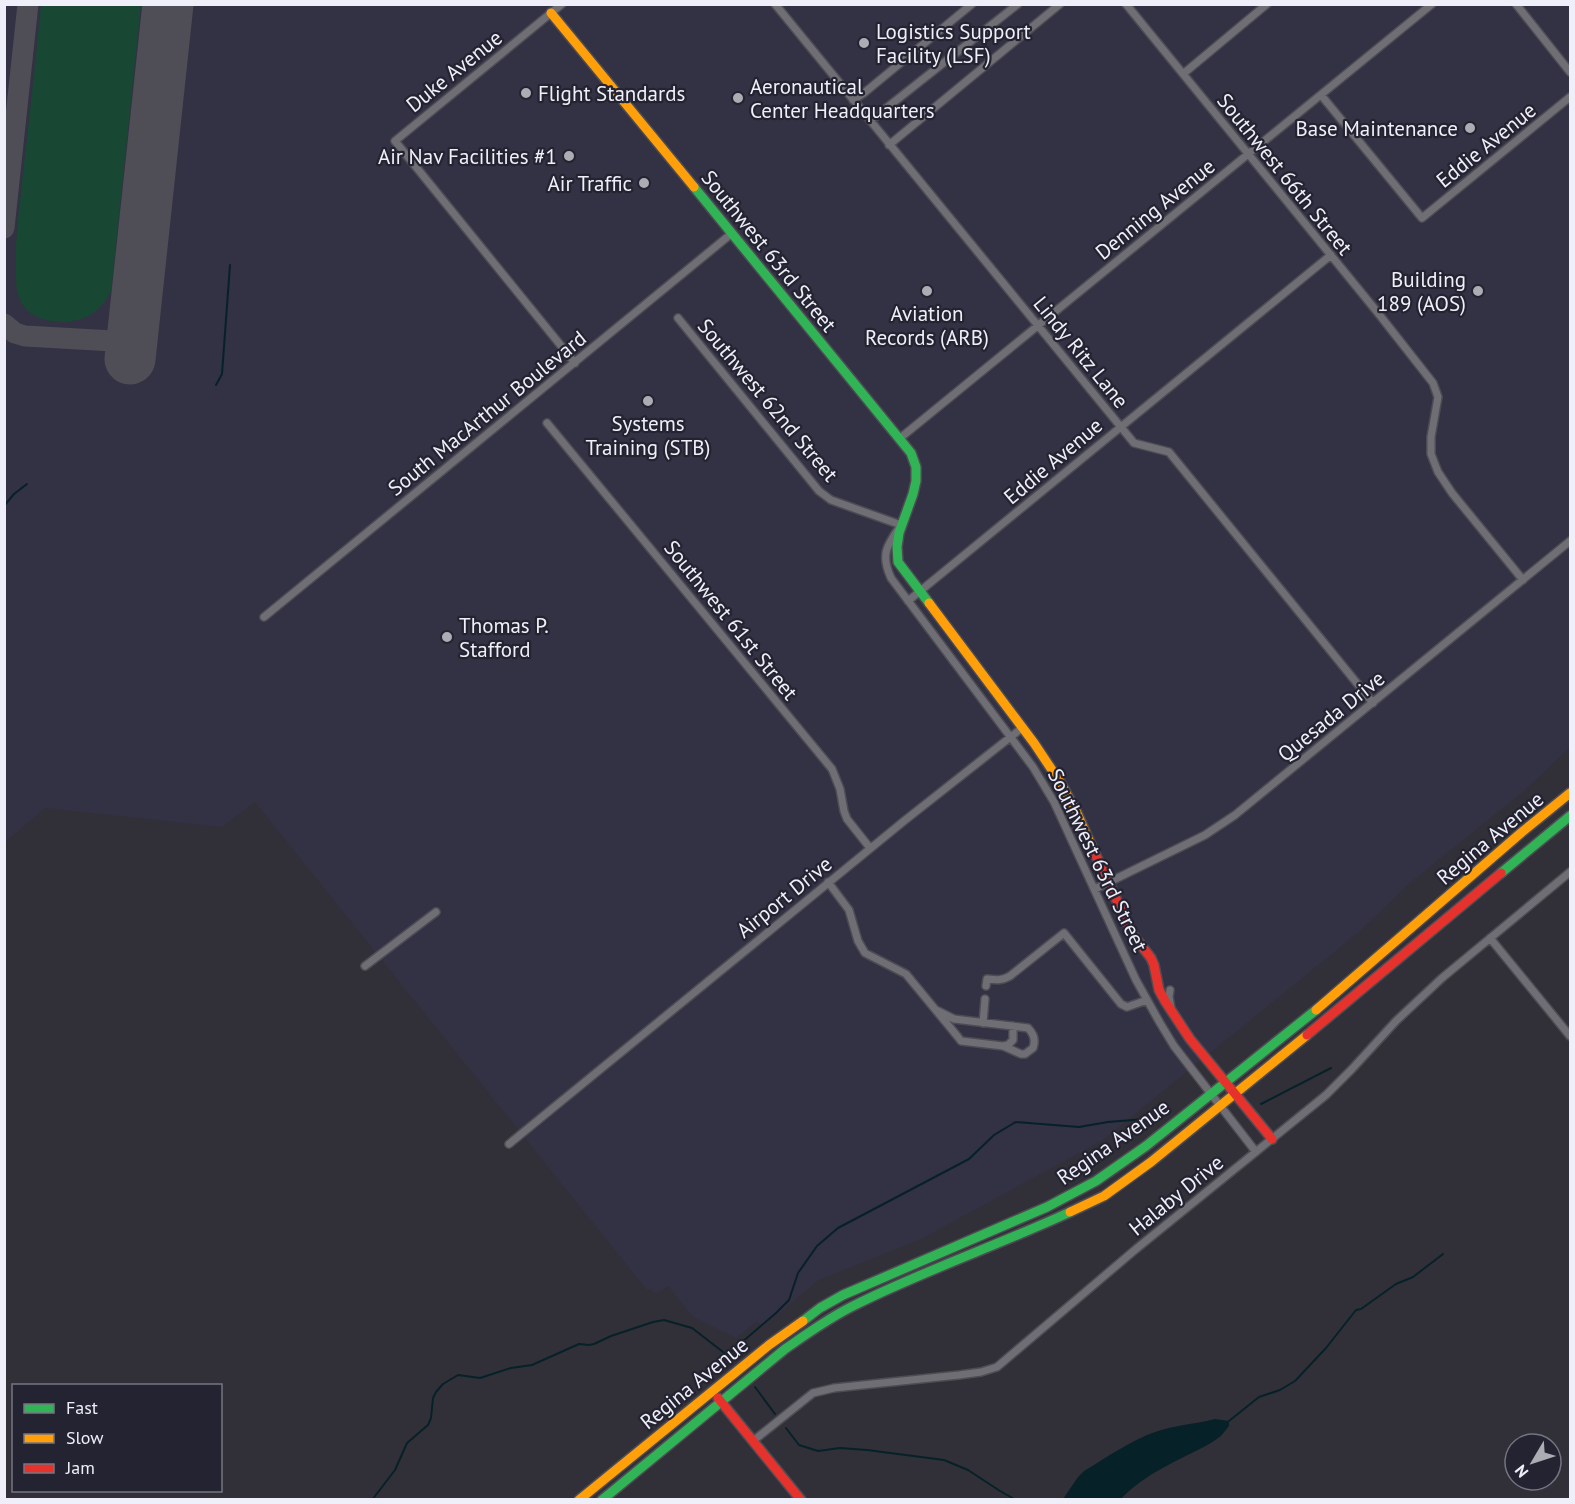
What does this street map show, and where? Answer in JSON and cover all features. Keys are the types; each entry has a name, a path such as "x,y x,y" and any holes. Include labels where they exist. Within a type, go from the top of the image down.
{"main road":[{"name":"Southwest 63rd Street","path":"551,13 911,453 916,463 916,486 901,525 896,551 898,562 1060,782 1076,811 1133,935 1151,958 1159,990 1175,1018 1272,1139"},
{"name":"Regina Avenue","path":"579,1500 776,1339 820,1308 843,1295 1047,1207 1096,1181 1146,1146 1312,1012 1522,832 1570,794"},
{"name":"Regina Avenue","path":"602,1500 786,1349 817,1327 887,1290 1034,1229 1104,1196 1151,1162 1235,1094 1570,816"},
{"path":"713,1391 801,1500"}],"street":[{"name":"Duke Avenue","path":"562,4 395,141 575,363"},
{"name":"Lindy Ritz Lane","path":"775,4 1134,443 1169,452 1373,703"},
{"path":"853,100 972,4"},
{"path":"870,121 1018,4"},
{"path":"889,145 1060,4"},
{"name":"Southwest 66th Street","path":"1126,4 1433,383 1438,397 1431,437 1431,454 1438,472 1452,493 1523,580"},
{"path":"1183,74 1267,4"},
{"name":"Denning Avenue","path":"899,438 1432,4"},
{"path":"1516,4 1570,72"},
{"name":"Eddie Avenue","path":"1321,95 1422,218 1570,97"},
{"name":"South MacArthur Boulevard","path":"264,617 731,234"},
{"name":"Eddie Avenue","path":"908,601 1330,255"},
{"name":"Southwest 62nd Street","path":"678,318 819,491 831,500 901,525"},
{"name":"Southwest 61st Street","path":"547,423 832,769 840,789 847,819 870,848"},
{"name":"Southwest 63rd Street","path":"901,525 885,552 885,566 891,578 1033,767 1054,802 1147,1000 1174,1046 1256,1152"},
{"name":"Quesada Drive","path":"1095,889 1205,835 1235,815 1570,541"},
{"name":"Airport Drive","path":"509,1144 828,882 1022,728"},
{"name":"Halaby Drive","path":"753,1441 813,1393 834,1388 981,1372 997,1367 1136,1249 1326,1095 1401,1016 1442,978 1570,872"},
{"path":"828,882 849,910 858,940 865,953 906,974 961,1041 1003,1046 1021,1054 1026,1054 1033,1048 1034,1040 1028,1028 954,1019 936,1010"},
{"path":"365,966 436,912"},
{"path":"986,982 1010,976 1064,933 1121,1004 1127,1007 1147,1000"},
{"path":"1490,938 1570,1036"},
{"path":"1170,990 1170,1006 1175,1018"},
{"path":"983,1023 985,999"},
{"path":"1003,1046 1013,1040 1013,1026"}],"shaded area":[{"path":"5,5 1570,5 1570,747 1524,791 1410,883 1359,932 1103,1140 923,1238 819,1280 762,1327 757,1321 736,1338 693,1317 668,1286 656,1294 651,1289 647,1290 255,802 222,827 45,808 5,842"}],"green space":[{"path":"41,5 141,5 111,291 100,307 91,314 79,320 67,322 45,320 32,314 21,302 16,282 18,222"}],"water":[{"path":"1215,1419 1229,1421 1229,1426 1221,1436 1152,1474 1121,1499 1063,1499 1084,1471 1146,1435"}],"waterway":[{"path":"216,385 222,374 230,265"},
{"path":"4,506 27,484"},
{"path":"1261,1104 1331,1068"},
{"path":"372,1500 395,1470 407,1443 428,1425 436,1392 443,1384 458,1375 480,1378 511,1368 532,1365 579,1344 594,1344 611,1336 664,1320 692,1328 727,1355 789,1300 798,1273 817,1246 838,1228 969,1159 994,1135 1014,1123 1079,1127 1157,1118"},
{"path":"1229,1421 1259,1397 1280,1390 1295,1381 1326,1348 1356,1310 1361,1309 1396,1284 1413,1277 1443,1254"},
{"path":"727,1355 730,1362"},
{"path":"755,1387 775,1414"},
{"path":"786,1428 799,1445 818,1451 840,1448 944,1460 968,1470 1016,1500"}],"taxiway":[{"path":"4,228 28,4"},
{"path":"4,324 15,333 25,336 131,342"}],"runway":[{"path":"130,359 168,4"}],"traffic: fast":[{"path":"694,187 911,453 916,467 916,481 899,533 898,562 929,603"},
{"path":"1501,873 1570,816"},
{"path":"803,1321 843,1295 1047,1207 1096,1181 1146,1146 1316,1010"},
{"path":"602,1500 785,1349 828,1320 908,1280 1070,1212"}],"traffic: slow":[{"path":"551,13 694,187"},
{"path":"929,603 1034,743 1060,782 1091,845"},
{"path":"1316,1010 1570,793"},
{"path":"1070,1212 1104,1196 1151,1162 1307,1035"},
{"path":"579,1500 769,1345 803,1321"}],"traffic: jam":[{"path":"1091,845 1133,935 1151,958 1159,990 1165,1001 1190,1039 1272,1139"},
{"path":"1307,1035 1501,873"},
{"path":"718,1398 801,1500"}],"place":[{"name":"Logistics Support Facility (LSF)","path":"864,43"},
{"name":"Flight Standards","path":"526,93"},
{"name":"Aeronautical Center Headquarters","path":"738,98"},
{"name":"Base Maintenance","path":"1470,128"},
{"name":"Air Nav Facilities #1","path":"569,156"},
{"name":"Air Traffic","path":"644,183"},
{"name":"Aviation Records (ARB)","path":"927,291"},
{"name":"Building 189 (AOS)","path":"1478,291"},
{"name":"Systems Training (STB)","path":"648,401"},
{"name":"Thomas P. Stafford","path":"447,637"}]}
